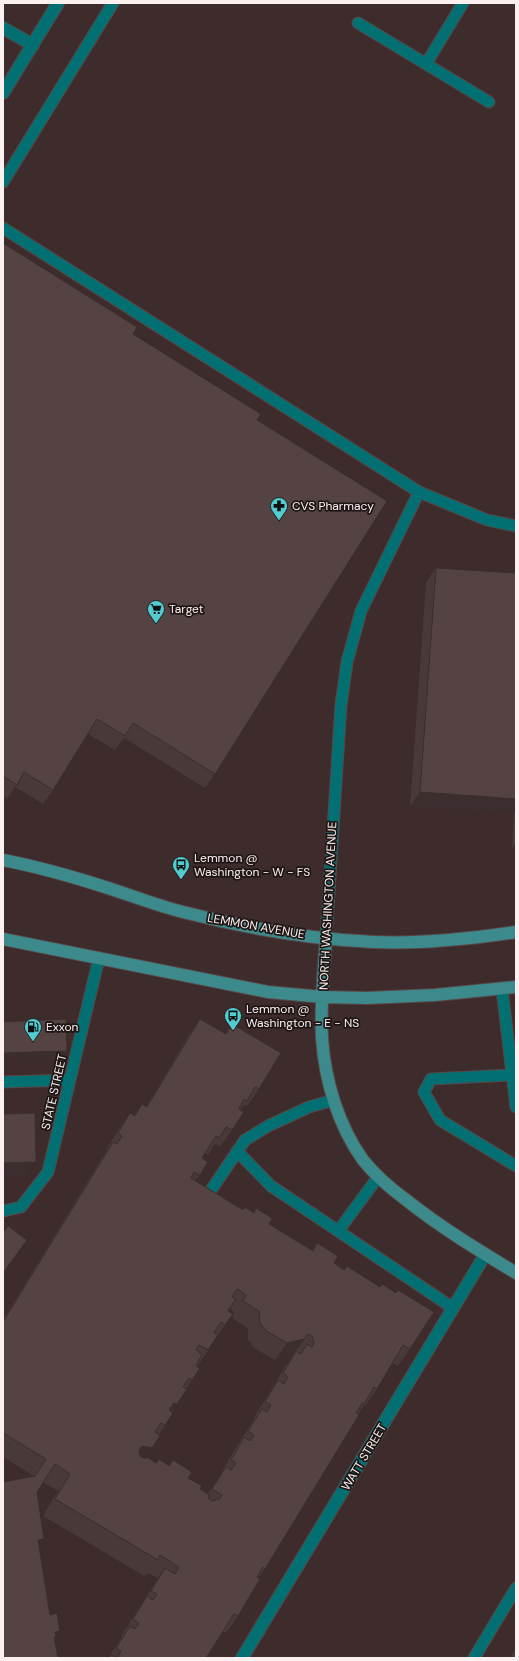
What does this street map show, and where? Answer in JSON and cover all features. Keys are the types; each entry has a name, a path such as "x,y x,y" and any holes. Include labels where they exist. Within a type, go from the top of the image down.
{"main road":[{"name":"LEMMON AVENUE","path":"3,860 38,867 182,912 251,927 326,938 375,942 414,942 480,937 516,932"},
{"name":"NORTH WASHINGTON AVENUE","path":"326,938 322,1038 334,1100 348,1136 364,1161 378,1177 430,1219 485,1255 516,1273"},
{"path":"3,939 268,992 323,997 367,998 435,995 516,987"}],"street":[{"path":"3,93 58,3"},
{"path":"3,28 33,45"},
{"name":"WATT STREET","path":"242,1658 453,1308 471,1275 485,1255"}],"lane":[{"path":"3,182 113,3"},
{"path":"426,64 463,3"},
{"path":"358,23 489,102"},
{"path":"3,228 419,492 487,520 516,526"},
{"name":"NORTH WASHINGTON AVENUE","path":"326,938 341,705 347,662 361,611 419,492"},
{"name":"STATE STREET","path":"3,1211 21,1207 48,1172 99,958"},
{"path":"502,989 512,1043 512,1075 516,1107"},
{"path":"512,1075 431,1079 424,1092 440,1120 516,1166"},
{"path":"3,1082 70,1080"},
{"path":"199,1208 245,1140 268,1126 309,1107 334,1100"},
{"path":"237,1151 271,1186 339,1230 453,1308"},
{"path":"339,1230 378,1177"},
{"path":"474,1658 516,1588"}],"building":[{"name":"Target","path":"3,243 137,327 133,334 261,414 257,420 387,501 215,774 133,723 125,736 97,719 53,790 24,772 17,785 3,776"},
{"path":"436,568 516,573 516,799 420,792"},
{"name":"Exxon","path":"66,1019 67,1051 3,1053 3,1022"},
{"path":"200,1019 226,1034 232,1024 281,1053 259,1089 255,1087 247,1101 244,1099 239,1109 244,1112 232,1130 226,1127 219,1138 216,1136 202,1158 208,1162 200,1175 194,1172 191,1178 243,1210 245,1207 254,1213 256,1208 272,1218 269,1224 313,1251 317,1243 338,1256 334,1263 344,1270 347,1266 380,1287 382,1284 396,1293 398,1290 434,1312 410,1349 403,1345 377,1389 374,1387 364,1404 362,1403 356,1413 359,1415 265,1569 263,1567 257,1577 260,1579 238,1616 234,1614 206,1658 117,1658 121,1651 116,1648 130,1626 135,1629 139,1623 133,1619 147,1596 153,1600 157,1594 151,1591 165,1568 175,1574 179,1567 160,1555 158,1560 55,1499 70,1474 55,1464 37,1492 44,1539 38,1540 50,1615 57,1613 60,1631 55,1632 56,1637 54,1637 58,1658 3,1658 3,1482 35,1476 46,1459 3,1433 3,1322 113,1142 117,1144 122,1136 118,1133 130,1113 135,1116 142,1104 147,1107","holes":["237,1289 246,1295 243,1301 259,1311 260,1323 266,1331 287,1343 304,1339 308,1334 312,1336 314,1343 312,1347 307,1344 301,1354 296,1351 283,1373 288,1377 284,1384 278,1380 265,1402 271,1405 267,1412 262,1409 248,1431 254,1435 250,1441 244,1437 231,1460 236,1463 231,1470 226,1467 212,1489 222,1495 220,1499 212,1501 208,1498 209,1495 200,1489 202,1486 188,1478 192,1472 173,1460 169,1466 159,1459 156,1463 147,1457 145,1459 140,1456 139,1450 142,1446 152,1448 160,1436 155,1432 161,1423 165,1425 173,1413 169,1410 174,1403 177,1404 187,1389 183,1387 189,1378 192,1380 200,1368 196,1366 202,1354 196,1350 199,1345 208,1350 218,1335 214,1333 221,1322 225,1325 233,1314 228,1311 236,1299 232,1297"]},
{"path":"35,1113 36,1162 3,1163 3,1114"},
{"path":"8,1226 27,1240 3,1273 3,1233"},
{"path":"111,1655 117,1658 109,1658"}],"place":[{"name":"CVS Pharmacy","path":"279,521"},
{"name":"Target","path":"156,624"},
{"name":"Lemmon @ Washington - W - FS","path":"181,880"},
{"name":"Lemmon @ Washington - E - NS","path":"233,1031"},
{"name":"Exxon","path":"33,1042"}]}
